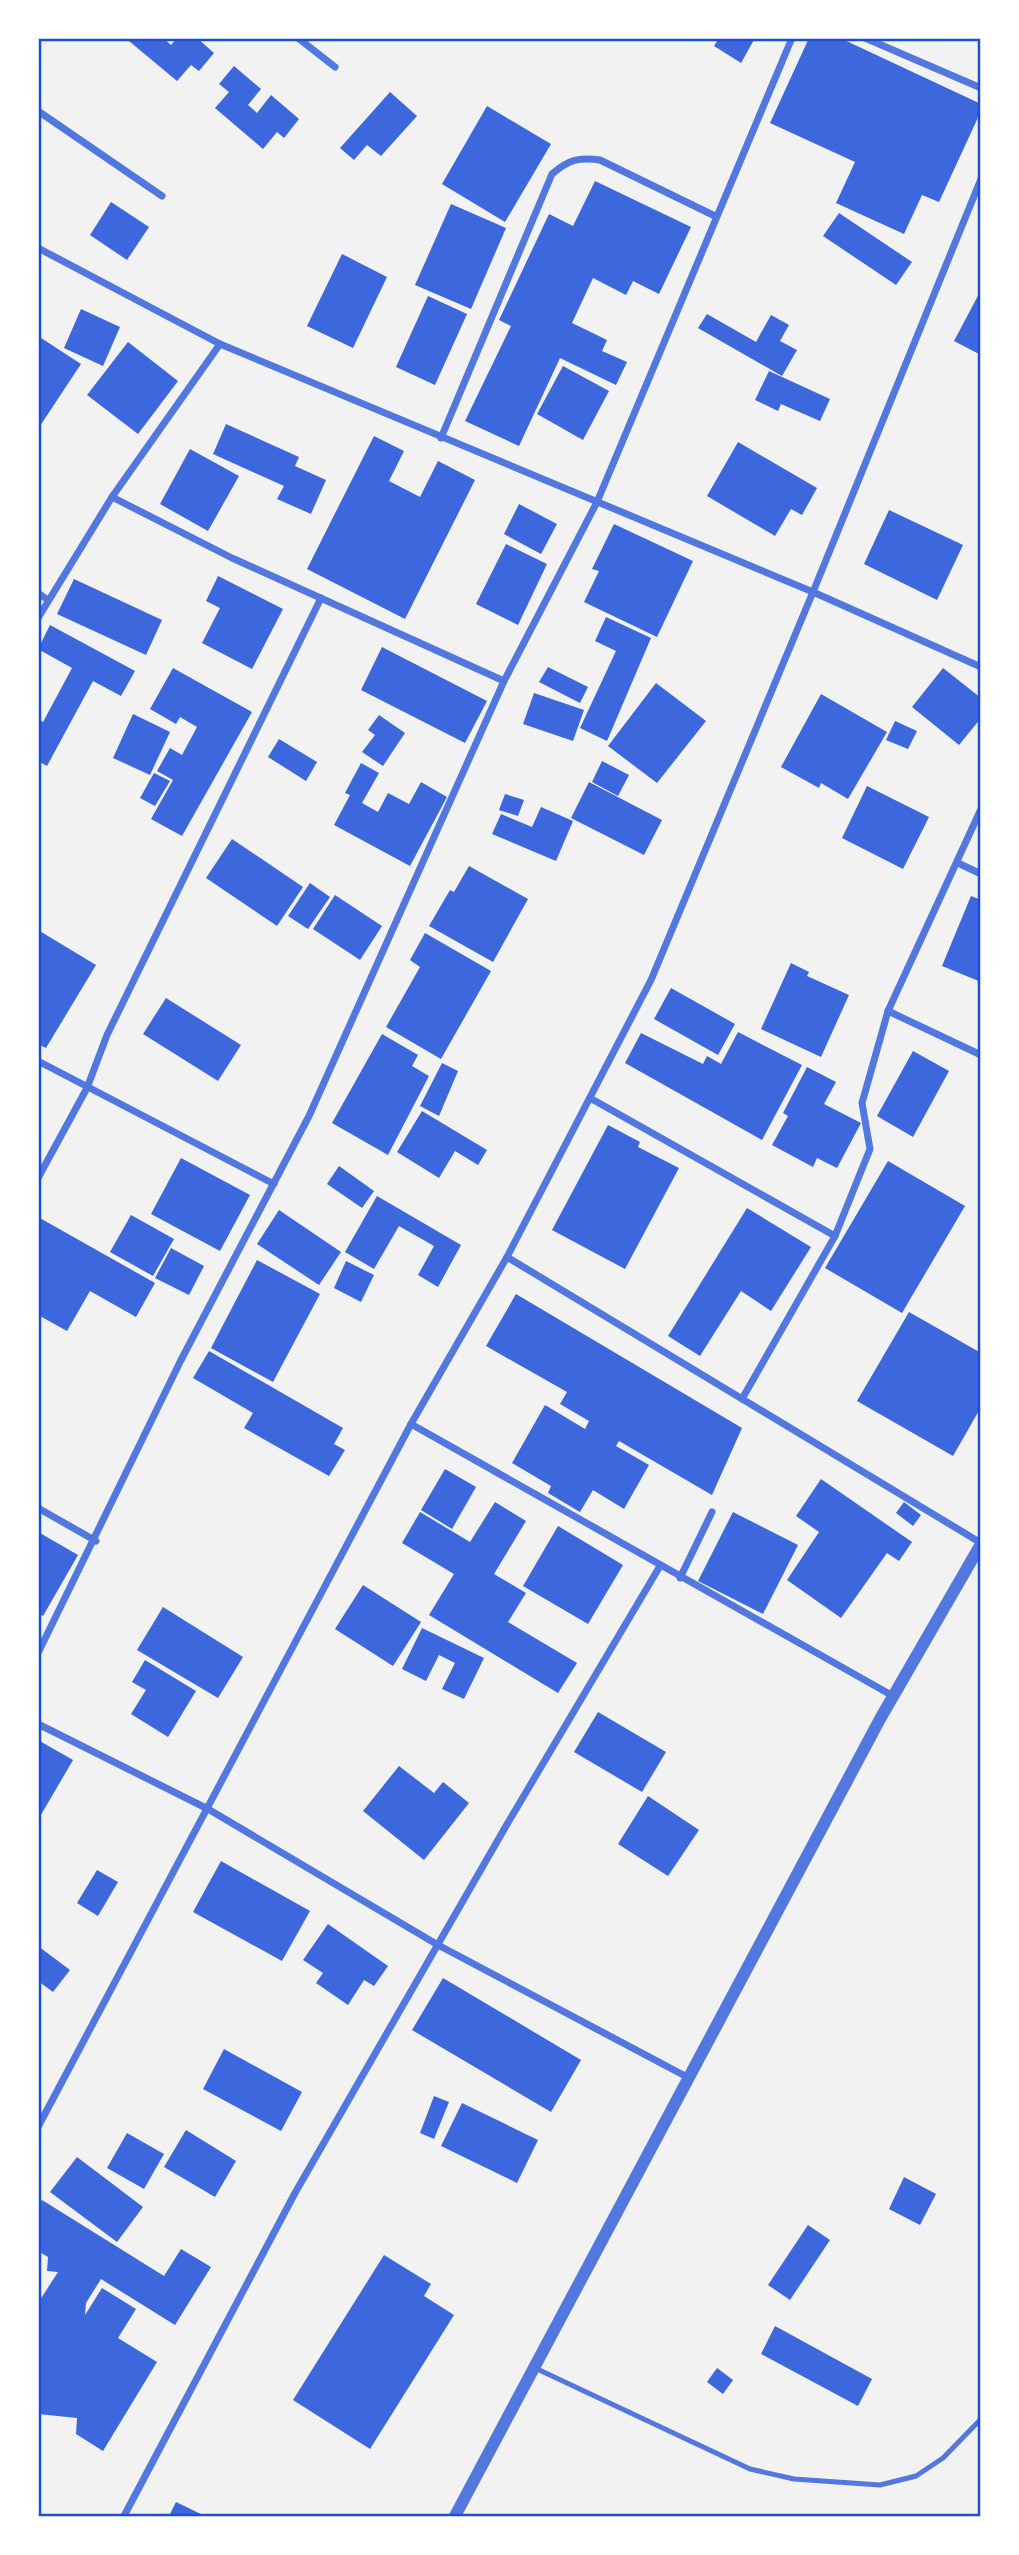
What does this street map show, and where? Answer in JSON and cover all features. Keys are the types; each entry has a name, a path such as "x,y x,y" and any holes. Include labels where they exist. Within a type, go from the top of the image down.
{"street":[{"path":"298,38 335,67"},
{"path":"38,1653 96,1541 181,1360 309,1116 504,681 597,502 792,38"},
{"path":"865,38 981,88"},
{"path":"38,111 162,196"},
{"path":"442,438 552,174 566,162 582,157 600,160 715,216"},
{"path":"38,2127 411,1424 507,1257 651,980 981,179"},
{"path":"38,248 220,344 813,592 981,667"},
{"path":"38,618 112,497 220,344"},
{"path":"112,497 232,558 504,681"},
{"path":"38,593 48,600"},
{"path":"38,1178 88,1088 107,1035 321,598"},
{"path":"742,1399 835,1236 870,1149 862,1103 888,1011 981,809"},
{"path":"958,863 981,874"},
{"path":"888,1011 981,1055"},
{"path":"38,1061 274,1184"},
{"path":"590,1098 835,1236"},
{"path":"455,2516 893,1696 981,1543 507,1257"},
{"path":"411,1424 893,1696"},
{"path":"38,1508 96,1541"},
{"path":"680,1578 712,1513"},
{"path":"124,2516 295,2193 660,1566"},
{"path":"38,1724 208,1809 438,1945 690,2078"}],"lane":[{"path":"535,2368 750,2469 794,2479 880,2485 916,2476 943,2458 981,2419"}],"building":[{"path":"132,38 163,38 171,45 177,38 197,38 214,53 199,71 191,65 177,81 129,41"},
{"path":"719,38 755,38 741,63 714,46"},
{"path":"809,38 840,38 981,104 981,111 939,202 922,195 904,234 836,203 855,162 770,123"},
{"path":"234,66 261,89 248,105 257,113 271,95 299,119 284,138 277,132 263,149 215,108 229,92 219,84"},
{"path":"390,92 417,116 381,156 367,145 354,160 340,148"},
{"path":"487,106 551,144 505,222 442,184"},
{"path":"595,181 691,227 659,294 633,281 626,295 593,278 572,323 607,340 602,351 627,362 616,385 560,358 519,446 465,421 511,326 499,320 549,214 573,226"},
{"path":"111,202 149,227 127,260 90,235"},
{"path":"451,204 506,228 471,309 415,285"},
{"path":"839,213 912,262 896,285 823,236"},
{"path":"342,254 387,277 353,348 307,326"},
{"path":"981,290 981,355 954,341"},
{"path":"428,296 467,314 435,385 396,367"},
{"path":"81,309 120,327 103,366 64,348"},
{"path":"707,314 756,342 771,315 789,325 780,341 797,350 782,376 698,328"},
{"path":"38,336 81,364 38,429"},
{"path":"128,342 178,381 138,434 87,395"},
{"path":"563,366 609,391 583,440 537,414"},
{"path":"769,371 830,399 820,421 781,404 778,411 755,400"},
{"path":"226,424 299,457 295,466 326,480 311,514 277,499 284,486 213,454"},
{"path":"374,436 404,451 389,481 420,497 438,461 475,480 405,619 307,569"},
{"path":"738,442 817,488 802,515 791,509 775,536 707,496"},
{"path":"190,449 239,476 208,531 160,504"},
{"path":"519,504 557,524 541,554 504,534"},
{"path":"889,510 963,545 937,600 864,564"},
{"path":"614,524 693,561 657,637 584,602 599,571 592,569"},
{"path":"506,544 547,564 518,625 476,604"},
{"path":"218,576 283,609 252,669 202,643 220,608 206,601"},
{"path":"74,579 162,620 146,655 57,614"},
{"path":"606,617 651,638 607,741 580,728 616,651 595,641"},
{"path":"50,625 135,671 121,696 93,681 47,766 38,761 38,719 43,722 72,668 38,649"},
{"path":"382,647 487,701 465,743 361,690"},
{"path":"548,667 588,687 580,703 539,682"},
{"path":"173,668 252,712 182,836 151,819 173,780 157,771 170,748 182,755 197,727 180,717 176,724 150,709"},
{"path":"943,668 981,698 981,718 959,745 912,707"},
{"path":"656,683 706,721 657,783 608,746"},
{"path":"534,693 584,710 573,741 523,724"},
{"path":"821,694 887,732 848,799 821,783 819,788 781,767"},
{"path":"133,714 170,732 150,775 113,758"},
{"path":"379,715 405,733 383,766 362,752 375,735 368,730"},
{"path":"895,721 917,731 908,749 886,740"},
{"path":"279,739 317,762 306,781 268,757"},
{"path":"602,761 629,775 618,796 592,782"},
{"path":"361,763 379,773 362,803 378,812 388,793 409,804 421,782 447,797 410,866 334,825 350,795 345,793"},
{"path":"154,773 170,781 155,806 140,798"},
{"path":"589,782 662,820 644,855 571,818"},
{"path":"867,786 929,817 903,869 842,838"},
{"path":"505,794 524,800 518,816 499,810"},
{"path":"541,807 573,821 556,861 492,834 501,814 532,827"},
{"path":"232,839 303,887 277,926 206,878"},
{"path":"469,866 528,899 493,962 429,926 450,890 454,892"},
{"path":"310,883 330,897 308,929 288,916"},
{"path":"335,895 382,926 360,960 313,929"},
{"path":"971,896 981,900 981,982 942,966"},
{"path":"38,930 96,965 46,1048 38,1044"},
{"path":"425,933 491,971 441,1059 386,1027 420,967 410,960"},
{"path":"791,963 809,972 807,976 849,995 821,1057 761,1029"},
{"path":"671,988 735,1024 718,1055 654,1019"},
{"path":"166,998 241,1045 218,1081 143,1034"},
{"path":"738,1032 802,1065 762,1140 625,1063 641,1033 703,1064 707,1056 721,1064"},
{"path":"382,1034 418,1055 412,1066 429,1076 388,1155 332,1123"},
{"path":"913,1051 949,1071 913,1137 877,1116"},
{"path":"442,1063 458,1071 439,1116 420,1106"},
{"path":"807,1067 836,1082 824,1104 861,1123 837,1168 817,1158 813,1167 772,1145 788,1116 783,1113"},
{"path":"422,1111 487,1150 478,1165 455,1151 439,1178 397,1152"},
{"path":"608,1125 640,1142 638,1147 679,1168 625,1269 552,1230"},
{"path":"181,1158 250,1195 220,1251 151,1214"},
{"path":"888,1161 965,1206 902,1313 825,1268"},
{"path":"339,1166 374,1191 362,1208 327,1184"},
{"path":"377,1196 461,1245 438,1287 418,1275 434,1246 399,1226 374,1269 345,1252"},
{"path":"747,1208 811,1247 771,1311 741,1291 700,1356 668,1336"},
{"path":"279,1210 341,1252 319,1285 257,1244"},
{"path":"131,1215 174,1239 153,1276 110,1252"},
{"path":"38,1217 155,1283 136,1317 90,1291 67,1331 38,1315"},
{"path":"171,1248 204,1266 189,1295 155,1278"},
{"path":"257,1260 320,1294 273,1382 211,1348"},
{"path":"346,1261 374,1275 361,1302 334,1288"},
{"path":"516,1294 742,1428 712,1495 619,1441 616,1446 649,1465 624,1509 593,1490 580,1512 548,1493 551,1486 512,1463 545,1405 585,1429 589,1421 560,1404 567,1392 486,1346"},
{"path":"909,1312 981,1353 981,1407 953,1456 857,1401"},
{"path":"209,1351 343,1428 334,1444 345,1450 329,1476 244,1428 253,1413 193,1378"},
{"path":"445,1469 476,1487 452,1529 421,1510"},
{"path":"821,1479 912,1542 899,1561 887,1553 841,1618 787,1580 819,1532 796,1516"},
{"path":"495,1502 526,1521 494,1574 526,1593 508,1622 577,1663 558,1693 429,1615 454,1574 402,1543 420,1512 470,1542"},
{"path":"904,1502 921,1515 913,1526 896,1513"},
{"path":"733,1512 798,1545 763,1614 698,1581"},
{"path":"558,1526 623,1565 588,1624 523,1586"},
{"path":"40,1533 78,1555 43,1616 38,1613"},
{"path":"363,1585 421,1622 393,1666 335,1629"},
{"path":"163,1607 243,1657 218,1698 137,1650"},
{"path":"422,1628 484,1658 464,1699 442,1689 455,1663 439,1655 426,1681 402,1669"},
{"path":"145,1660 196,1691 168,1737 131,1714 146,1690 132,1682"},
{"path":"598,1712 666,1752 642,1792 574,1752"},
{"path":"38,1740 73,1760 38,1820"},
{"path":"399,1766 434,1793 443,1782 469,1803 424,1860 363,1811"},
{"path":"648,1796 699,1830 668,1876 618,1844"},
{"path":"221,1861 310,1911 282,1961 193,1912"},
{"path":"97,1870 118,1882 98,1916 77,1903"},
{"path":"328,1924 388,1966 374,1986 364,1980 348,2005 316,1983 323,1973 303,1960"},
{"path":"38,1946 70,1970 53,1992 38,1981"},
{"path":"443,1978 581,2060 551,2112 412,2030"},
{"path":"224,2049 302,2092 281,2131 203,2089"},
{"path":"434,2096 449,2102 434,2139 420,2133"},
{"path":"462,2103 538,2140 517,2183 441,2146"},
{"path":"186,2130 236,2161 215,2197 164,2167"},
{"path":"127,2133 164,2154 144,2189 107,2168"},
{"path":"77,2157 143,2207 117,2242 50,2192"},
{"path":"904,2177 936,2194 920,2225 889,2209"},
{"path":"42,2200 164,2276 181,2249 211,2267 175,2325 101,2279 86,2303 85,2315 102,2288 136,2309 118,2338 157,2362 103,2451 76,2434 77,2418 38,2414 38,2303 58,2272 47,2271 48,2257 38,2251 38,2205"},
{"path":"808,2225 830,2240 790,2300 768,2285"},
{"path":"384,2255 431,2284 424,2296 454,2315 370,2449 293,2400"},
{"path":"775,2326 872,2379 858,2406 761,2354"},
{"path":"717,2368 733,2380 723,2394 707,2382"},
{"path":"176,2502 205,2516 169,2516"}]}
